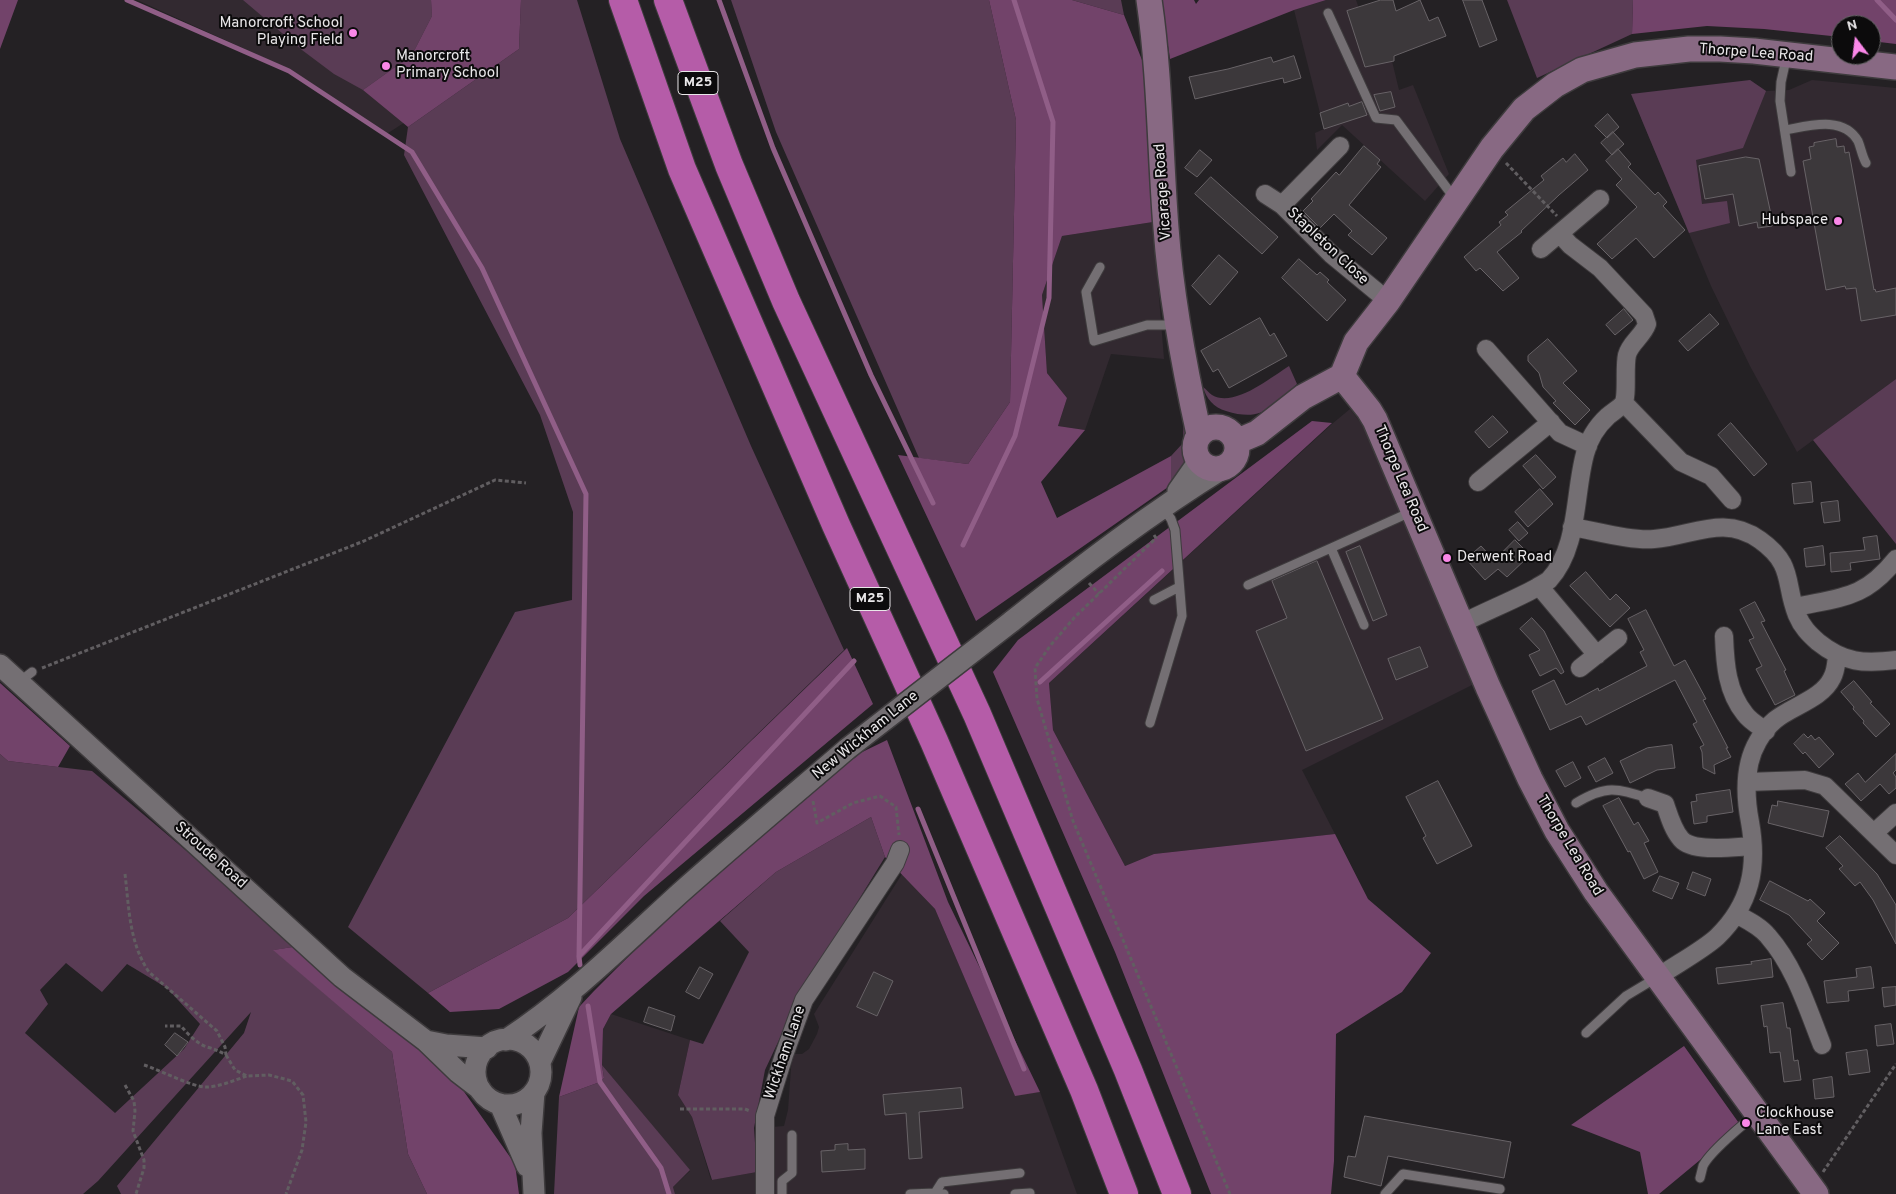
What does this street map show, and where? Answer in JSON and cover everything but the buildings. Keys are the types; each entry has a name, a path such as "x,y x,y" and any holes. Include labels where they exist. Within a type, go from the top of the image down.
{"highway":[{"name":"M25","path":"623,0 682,169 836,525 938,750 1084,1090 1124,1194"},
{"name":"M25","path":"668,0 709,114 782,293 977,714 1128,1070 1177,1194"}],"main road":[{"name":"Vicarage Road","path":"1149,0 1172,295 1188,382 1208,430"},
{"name":"Thorpe Lea Road","path":"1814,1191 1596,892 1557,830 1530,778 1461,624 1375,420 1342,376 1356,342 1388,301 1492,148 1524,109 1555,85 1582,70 1635,55 1689,49 1720,49 1787,55 1896,68"},
{"path":"1236,442 1257,433 1303,397 1342,376"},
{"path":"1208,430 1230,432 1236,442 1236,454 1230,464 1225,467 1211,469 1199,462 1194,451 1195,445 1208,430"}],"street":[{"path":"1282,205 1340,146"},
{"name":"Stapleton Close","path":"1265,194 1282,205 1331,254 1388,301"},
{"path":"1540,250 1600,199"},
{"path":"1461,624 1548,581 1560,564 1569,546 1577,490 1588,446 1598,425 1624,403 1626,392 1624,373 1627,353 1645,330 1647,324 1644,315 1600,268 1570,245 1564,231"},
{"path":"1486,349 1560,433 1588,446"},
{"path":"1624,403 1681,462 1711,476 1732,500"},
{"path":"1478,482 1551,422"},
{"name":"New Wickham Lane","path":"1167,504 1199,462"},
{"name":"New Wickham Lane","path":"506,1040 533,1022 576,988 716,862 847,749 1077,570 1167,504 1225,467"},
{"path":"1572,527 1653,539 1722,526 1743,530 1774,550 1788,576 1797,615 1806,632 1837,656 1867,662 1896,660"},
{"path":"1795,607 1849,596 1882,576 1896,558"},
{"path":"1539,586 1597,655"},
{"path":"1724,636 1728,683 1745,715 1766,731"},
{"path":"1580,668 1618,638"},
{"path":"1658,977 1716,938 1736,914 1747,895 1752,874 1752,836 1746,805 1747,782 1749,767 1758,741 1774,721 1819,693 1832,680 1836,670 1837,656"},
{"name":"Stroude Road","path":"0,665 26,677 342,977 426,1041 458,1072 480,1089"},
{"path":"1747,782 1806,780 1825,786 1896,855"},
{"path":"1648,798 1665,804 1674,828 1682,840 1692,847 1752,846"},
{"path":"1874,833 1896,813"},
{"name":"Wickham Lane","path":"765,1194 765,1116 804,1000 895,863 900,850"},
{"path":"1736,914 1751,922 1767,935 1796,978 1822,1045"},
{"name":"New Wickham Lane","path":"540,1062 576,988"},
{"path":"513,1040 527,1045 537,1055 541,1072 539,1083 527,1099 518,1103 500,1104 486,1096 480,1089 476,1072 481,1055 487,1048 496,1042 513,1040"},
{"name":"Stroude Road","path":"426,1041 446,1045 487,1048"},
{"path":"533,1188 531,1133 534,1092"},
{"path":"500,1104 524,1156 533,1188"}],"lane":[{"path":"1328,13 1376,118 1396,120 1456,201"},
{"path":"1787,55 1781,82 1780,101 1791,172"},
{"path":"1785,130 1834,124 1846,130 1858,140 1866,163"},
{"path":"1100,267 1086,292 1094,341 1147,326 1178,325"},
{"path":"1150,723 1182,616 1175,530 1167,504"},
{"path":"1248,585 1413,511"},
{"path":"1331,548 1364,624"},
{"path":"1154,600 1179,587"},
{"path":"1576,803 1592,794 1614,789 1648,798"},
{"path":"1586,1033 1626,996 1658,977"},
{"path":"1700,1178 1704,1165 1712,1155 1741,1126 1757,1114"},
{"path":"782,1194 782,1181 792,1173 792,1134"},
{"path":"910,1194 940,1193 942,1182 1020,1174"},
{"path":"1385,1194 1403,1174 1500,1189"},
{"path":"1015,1194 1030,1193"}],"path":[{"path":"1492,148 1564,231"},
{"path":"26,677 364,541 495,480 526,483"},
{"path":"1152,532 1156,538 1074,618 1050,646 1035,668 1037,699 1073,821 1230,1194"},
{"path":"812,799 817,823 853,803 880,796 896,807 900,850"},
{"path":"125,874 134,939 143,963 149,972 217,1031 225,1047 226,1055 235,1070 247,1076"},
{"path":"165,1026 180,1026 194,1040 226,1055"},
{"path":"1814,1191 1896,1064"},
{"path":"144,1065 194,1085 207,1087 247,1076 269,1075 292,1081 303,1096 306,1122 302,1150 286,1194"},
{"path":"125,1085 134,1101 133,1131 144,1160 144,1168 136,1194"},
{"path":"680,1109 745,1109 765,1116"}],"shaded area":[{"path":"0,0 18,0 0,49"},
{"name":"Manorcroft Primary School","path":"137,0 467,0 519,49 385,135 307,80 256,54"},
{"name":"Manorcroft School Playing Field","path":"243,0 431,0 432,16 412,55 363,90 334,74 302,50"},
{"path":"431,0 521,0 519,49 408,127 363,90 412,55 432,16"},
{"path":"521,0 577,0 620,139 751,446 844,650 568,918 428,993 348,927 515,612 572,600 573,512 540,415 404,155 408,127 519,49"},
{"path":"731,0 989,0 1016,120 1010,402 968,464 919,458 776,132"},
{"path":"989,0 1072,0 1124,15 1146,70 1153,222 1062,236 1042,295 1047,373 1067,398 1058,426 1085,430 1041,482 1057,518 1171,456 1171,485 976,621 898,455 968,464 1010,402 1016,120"},
{"path":"1072,0 1121,0 1124,15"},
{"path":"1161,0 1194,0 1196,4 1199,0 1326,0 1294,10 1170,59"},
{"path":"1326,0 1356,0 1368,34 1392,61 1399,90 1413,85 1449,174 1425,201 1342,125 1317,150 1315,133 1324,129 1294,10"},
{"path":"1507,0 1633,0 1632,34 1537,78"},
{"path":"1633,0 1896,0 1896,44 1881,42 1881,15 1831,15 1831,36 1764,29 1707,26 1632,34"},
{"path":"1750,80 1766,91 1789,90 1812,80 1896,88 1896,379 1797,452 1750,366 1711,286 1641,118"},
{"path":"1750,80 1766,91 1743,148 1696,160 1702,204 1727,201 1730,223 1689,233 1631,94"},
{"path":"1153,222 1164,359 1111,354 1085,430 1058,426 1067,398 1047,373 1042,295 1062,236"},
{"path":"1289,366 1297,384 1273,406 1257,414 1238,414 1218,408 1206,395 1203,387 1212,395 1221,398 1231,398 1252,390"},
{"path":"1896,379 1896,544 1813,440"},
{"path":"1184,402 1192,426 1191,446 1189,455 1171,485 1171,456 1183,443"},
{"path":"1350,409 1379,446 1472,685 1302,770 1335,834 1154,854 1125,866 1053,730 1049,683"},
{"path":"1312,421 1332,423 1049,683 1053,730 1125,866 1154,854 1335,834 1368,899 1431,953 1402,992 1336,1034 1334,1161 1331,1194 1211,1194 1115,952 993,672 1018,640"},
{"path":"847,648 873,704 644,896 568,972 499,1009 450,1012 428,993 568,918"},
{"path":"0,683 70,746 58,767 8,761 0,754"},
{"path":"887,740 948,902 1040,1092 1015,1096 935,909 885,857 871,817 776,872 611,1014 603,1029 602,1065 604,1078 600,1082 559,1097 579,1007 692,895 854,756"},
{"path":"0,754 8,761 92,771 299,946 274,950 392,1052 408,1154 427,1194 121,1194 117,1186 244,1033 251,1012 98,1181 83,1194 0,1194","holes":["66,963 102,992 127,964 167,988 200,1024 184,1049 115,1113 25,1033 48,1004 40,990"]},
{"path":"871,817 885,857 799,997 765,1070 754,1128 757,1172 712,1180 692,1117 678,1095 690,1040 703,1044 749,952 720,921 776,872"},
{"path":"902,874 935,909 1015,1095 1040,1092 1077,1194 675,1194 673,1187 690,1171 602,1065 603,1029 611,1014 690,1040 678,1095 692,1117 711,1180 757,1172 772,1127 784,1126 788,1110 792,1054 802,1054 809,1049 819,1027 814,1014"},
{"path":"299,946 453,1076 515,1164 519,1194 427,1194 408,1154 392,1052 273,950"},
{"path":"1684,1046 1741,1126 1659,1194 1648,1194 1640,1152 1571,1125"},
{"path":"602,1065 690,1170 673,1187 675,1194 554,1194 559,1097 600,1082 604,1078"}],"waterway":[{"path":"127,0 289,71 412,152 482,268 586,494 580,965"},
{"path":"719,0 773,148 871,375 933,503"},
{"path":"963,545 1015,436 1049,298 1053,122 1014,0"},
{"path":"1877,0 1896,20"},
{"path":"1040,682 1162,571"},
{"path":"579,956 854,661"},
{"path":"918,809 1024,1069"},
{"path":"588,1006 600,1082 661,1168 669,1194"}],"place":[{"name":"Manorcroft School Playing Field","path":"353,33"},
{"name":"Manorcroft Primary School","path":"386,66"},
{"name":"Hubspace","path":"1838,221"},
{"name":"Derwent Road","path":"1447,558"},
{"name":"Clockhouse Lane East","path":"1746,1123"}]}
